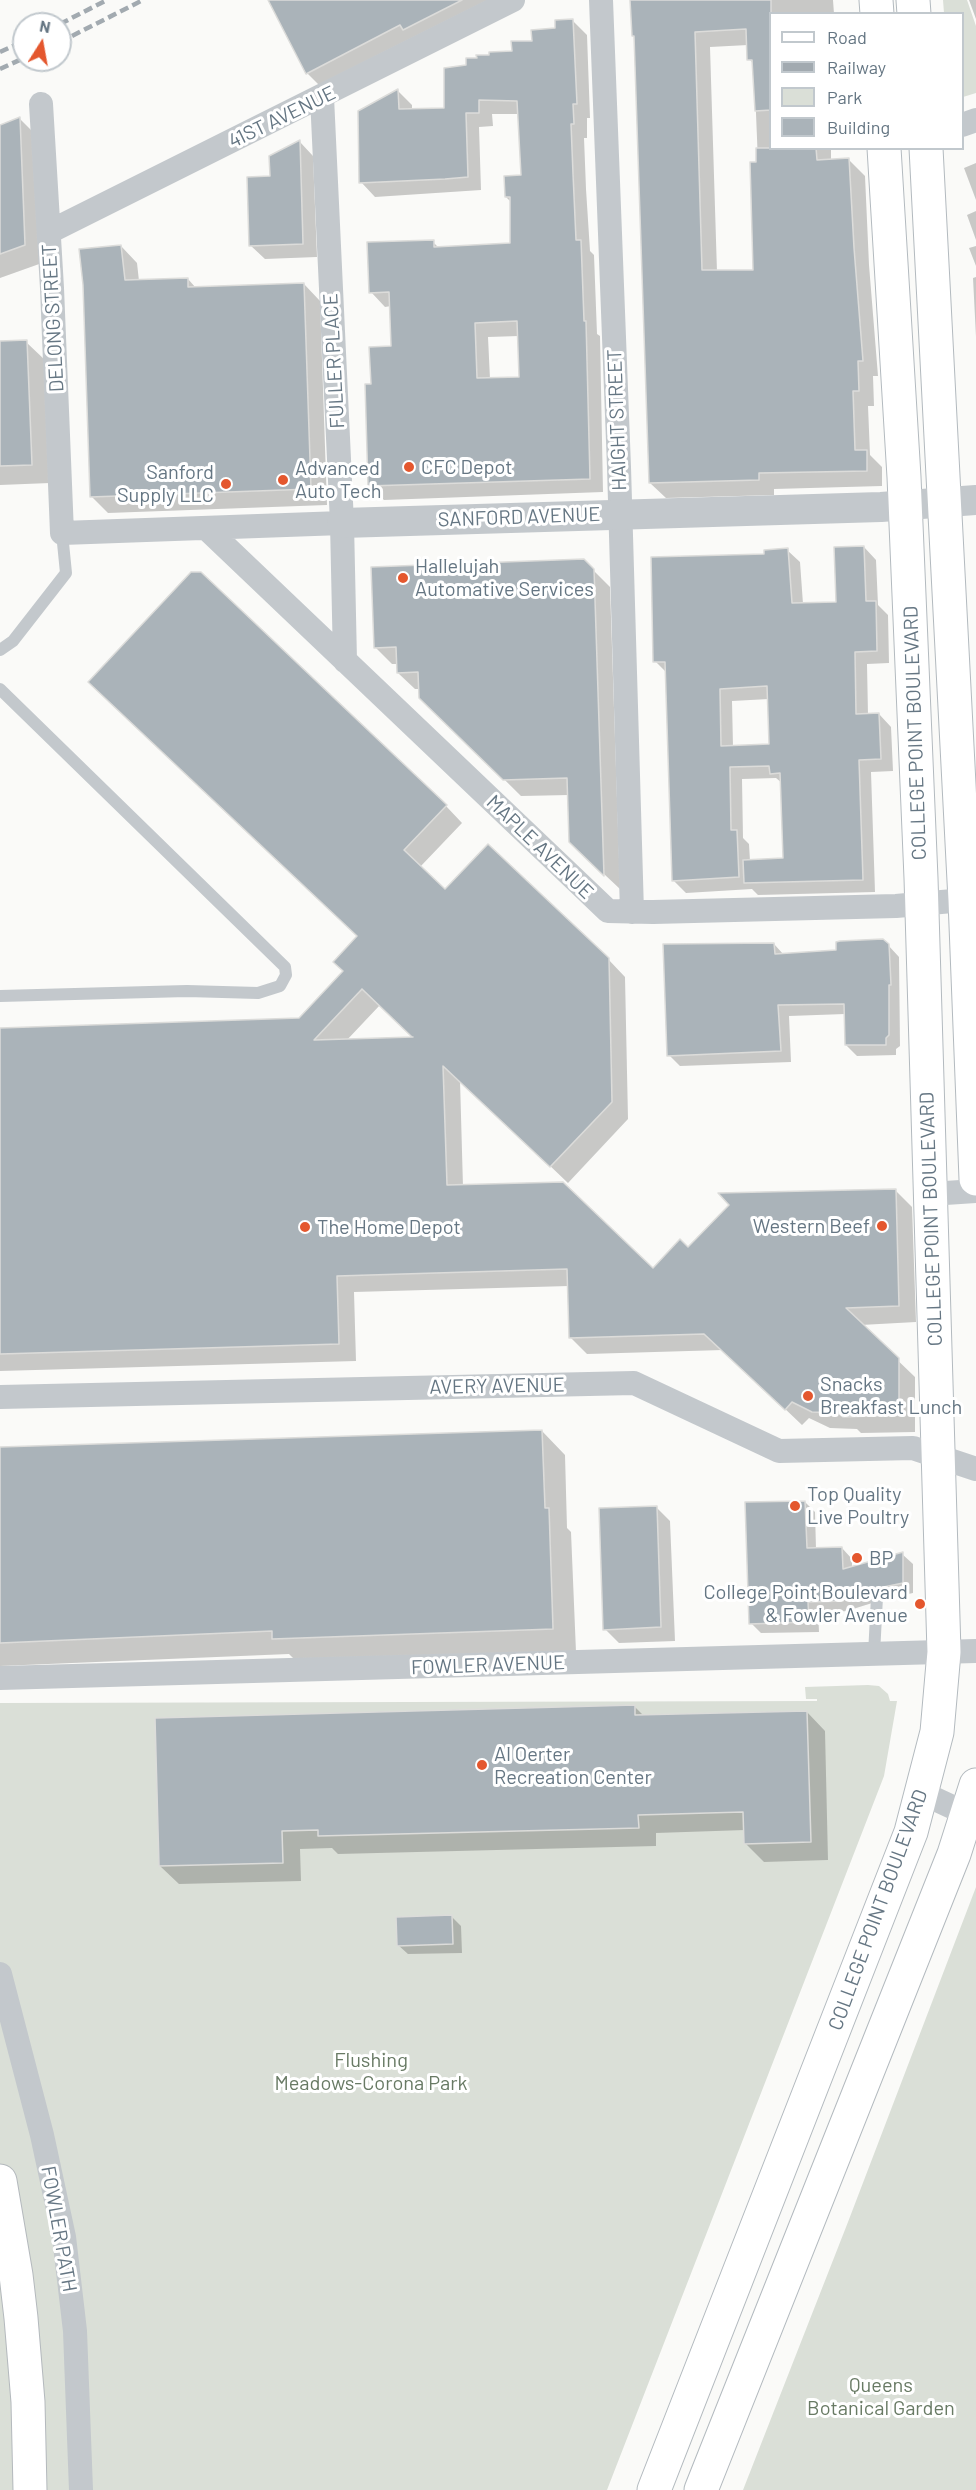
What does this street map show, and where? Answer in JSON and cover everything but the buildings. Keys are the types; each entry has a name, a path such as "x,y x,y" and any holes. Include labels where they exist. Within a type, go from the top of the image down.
{"main road":[{"name":"COLLEGE POINT BOULEVARD","path":"654,2490 911,1832 938,1732 944,1652 921,904 905,505 885,150"},
{"name":"COLLEGE POINT BOULEVARD","path":"926,150 960,501 976,1179"},
{"path":"701,2490 973,1806"},
{"path":"0,2181 16,2275 28,2403 41,2490"},
{"path":"28,2403 30,2490"}],"street":[{"name":"41ST AVENUE","path":"49,232 513,0"},
{"name":"HAIGHT STREET","path":"601,0 632,912"},
{"name":"FULLER PLACE","path":"322,97 342,523 345,662"},
{"name":"DELONG STREET","path":"41,104 62,533"},
{"name":"SANFORD AVENUE","path":"62,533 905,505 960,501"},
{"name":"MAPLE AVENUE","path":"206,528 608,911 921,904 970,900"},
{"path":"930,1194 976,1191"},
{"name":"AVERY AVENUE","path":"0,1396 634,1383 778,1451 913,1448 976,1470"},
{"name":"FOWLER AVENUE","path":"0,1678 976,1651"},
{"path":"922,1793 973,1806"},
{"name":"FOWLER PATH","path":"0,1974 42,2135 64,2236 75,2331 81,2490"}],"lane":[{"path":"0,650 13,641 66,573 62,533"},
{"path":"0,688 285,967 286,975 280,986 258,993 123,992 0,996"},
{"path":"874,1654 877,1597"}],"green space":[{"path":"943,0 967,0 976,26 976,93 964,97 964,12 944,12"},
{"name":"Flushing Meadows-Corona Park","path":"879,1686 888,1694 890,1701 897,1701 884,1776 607,2490 0,2490 0,1703 817,1701 817,1699 806,1699 805,1687"},
{"name":"Queens Botanical Garden","path":"976,1887 976,2490 743,2490 848,2222"}],"railway":[{"path":"72,18 107,0"},
{"path":"72,36 143,0"},
{"path":"0,52 12,46"},
{"path":"0,69 12,64"}],"place":[{"name":"CFC Depot","path":"409,467"},
{"name":"Advanced Auto Tech","path":"283,480"},
{"name":"Sanford Supply LLC","path":"226,484"},
{"name":"Hallelujah Automative Services","path":"403,578"},
{"name":"Western Beef","path":"882,1226"},
{"name":"The Home Depot","path":"305,1227"},
{"name":"Snacks Breakfast Lunch","path":"808,1396"},
{"name":"Top Quality Live Poultry","path":"795,1506"},
{"name":"BP","path":"857,1558"},
{"name":"College Point Boulevard & Fowler Avenue","path":"920,1604"},
{"name":"Al Oerter Recreation Center","path":"482,1765"}]}
